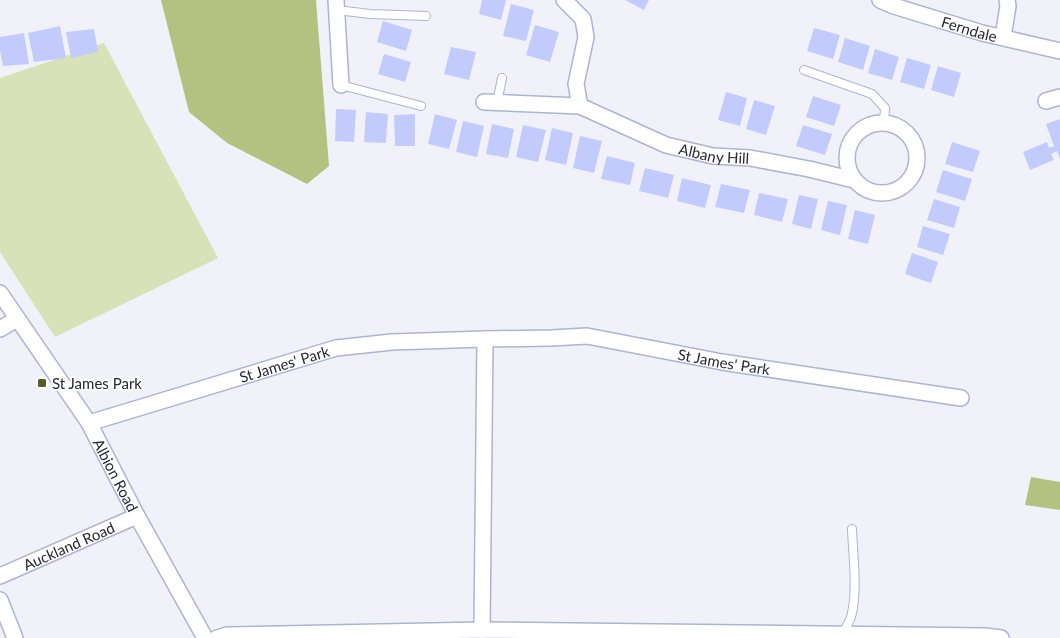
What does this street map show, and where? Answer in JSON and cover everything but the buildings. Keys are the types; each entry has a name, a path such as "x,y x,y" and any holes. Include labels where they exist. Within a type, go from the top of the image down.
{"street":[{"path":"564,0 584,19 586,37 576,84 580,106"},
{"name":"Ferndale","path":"880,0 982,33 1060,51"},
{"path":"1003,37 1008,6 1007,0"},
{"path":"337,5 341,86"},
{"name":"Albany Hill","path":"490,103 580,106 666,145 713,156 760,159 809,168 854,180 863,188 885,194 907,184 914,174 917,163 917,151 912,140 904,131 884,123"},
{"path":"854,180 848,170 847,158 849,147 854,137 862,129 872,124 884,123"},
{"name":"Albion Road","path":"0,293 89,423 137,516 205,638"},
{"path":"0,329 17,319"},
{"name":"St James' Park","path":"89,423 336,348 392,342 588,336 722,362 961,398"},
{"path":"482,630 485,339"},
{"name":"Auckland Road","path":"0,576 137,516"},
{"path":"0,600 15,638"},
{"path":"217,638 227,635 482,630 1001,638"}],"lane":[{"path":"337,5 370,14 426,16"},
{"path":"804,70 872,94 885,108 884,123"},
{"path":"490,103 502,78"},
{"path":"341,86 421,106"},
{"path":"842,635 851,617 853,602 852,529"}],"green space":[{"path":"161,0 316,0 329,166 307,184 227,143 189,112"},
{"path":"104,43 218,258 55,337 0,252 0,78"},
{"path":"1031,477 1060,482 1060,510 1025,505"}],"place":[{"name":"St James Park","path":"42,383"}]}
